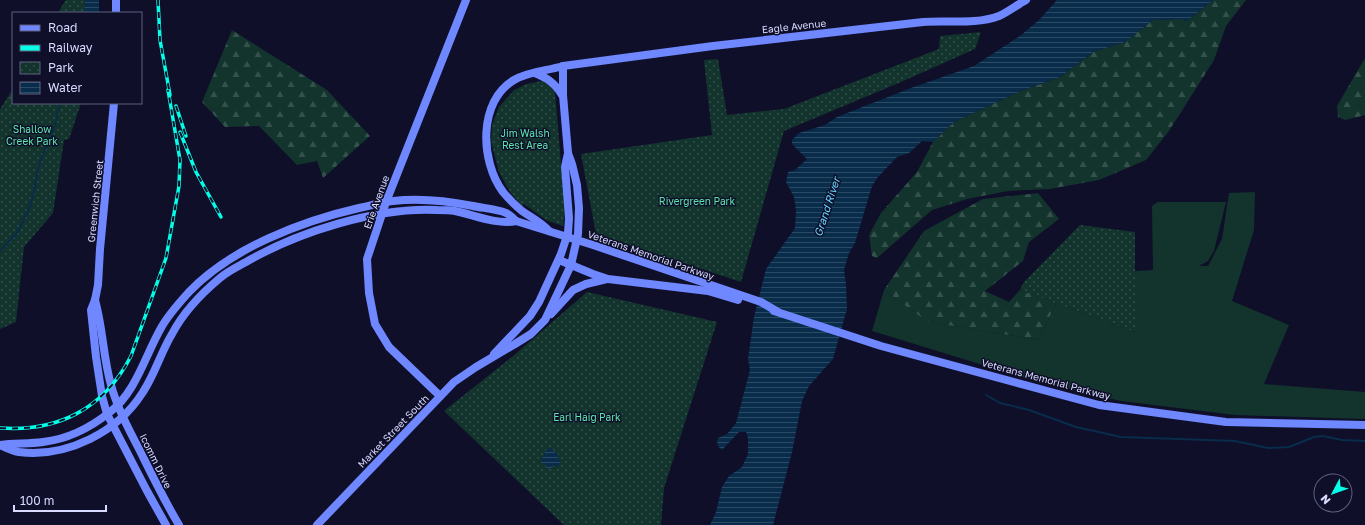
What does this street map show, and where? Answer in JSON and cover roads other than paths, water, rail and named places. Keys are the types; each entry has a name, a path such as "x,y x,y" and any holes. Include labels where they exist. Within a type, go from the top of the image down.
{"main road":[{"path":"116,0 116,12"},
{"name":"Erie Avenue","path":"440,396 389,347 376,324 369,293 367,259 386,202 466,0"},
{"name":"Eagle Avenue","path":"549,232 542,223 521,210 503,192 492,174 487,154 485,131 494,101 514,80 533,72 563,66 712,46 923,22 945,20 979,21 1000,16 1024,1"},
{"path":"563,66 563,95 568,153"},
{"path":"533,72 549,78 558,87 563,95"},
{"name":"Greenwich Street","path":"108,414 102,396 93,330 92,310 98,285 114,104"},
{"name":"Market Street South","path":"489,359 530,316 539,302 559,260 568,233 570,218 566,168 568,153"},
{"name":"Market Street South","path":"317,525 460,376 531,334 545,320 571,265 578,234 579,208 577,185 568,153"},
{"name":"Veterans Memorial Parkway","path":"0,445 44,442 77,434 108,414 123,398 139,372 161,328 171,312 204,277 223,263 248,249 311,221 386,202 414,200 457,203 506,213 516,221 593,245 709,288 761,302 778,312 881,346 1099,405 1226,422 1365,425"},
{"name":"Veterans Memorial Parkway","path":"0,445 18,452 58,450 81,444 112,425 143,392 179,322 221,277 261,254 313,231 382,214 431,210 454,211 505,223 516,221"},
{"path":"559,260 608,279 709,288"},
{"path":"545,320 572,290 586,284 608,279"},
{"name":"Greenwich Street","path":"95,300 100,315 106,364 111,386 118,404"},
{"name":"Icomm Drive","path":"118,404 122,416 161,495 179,525"},
{"name":"Icomm Drive","path":"108,414 112,425 166,525"}],"water":[{"path":"85,0 99,0 99,12 84,12"},
{"name":"Grand River","path":"1057,0 1213,0 1187,21 1182,19 1153,20 1125,42 1093,52 1060,77 1023,90 954,122 933,142 922,141 909,153 897,157 878,177 872,186 855,243 849,253 844,270 847,309 833,359 809,386 802,401 792,452 773,525 710,525 716,512 722,487 729,476 742,467 748,454 748,438 746,432 739,432 722,450 719,448 717,440 718,438 727,434 736,423 750,370 748,359 754,317 766,269 795,228 796,210 794,197 786,182 788,172 795,170 807,159 792,144 792,140 799,133 825,125 837,117 911,88 974,66 1020,36 1039,20"},
{"path":"550,448 555,453 558,453 558,458 561,462 558,466 555,467 553,465 551,469 546,468 546,465 541,461 546,450"}],"waterway":[{"path":"0,251 17,233 30,206 38,168 56,121 59,104"},
{"path":"986,395 1000,403 1029,410 1076,427 1121,437 1235,441 1268,448 1289,447 1314,437 1323,436 1342,440 1365,441"}],"railway":[{"path":"158,0 160,40 170,95"},
{"path":"0,428 41,426 60,421 77,413 93,403 107,390 120,374 131,356 166,258 179,186 180,160 168,90"},
{"path":"176,106 186,136"},
{"path":"180,132 196,172 221,217"}],"park label":[{"name":"Shallow Creek Park","path":"32,134"},
{"name":"Jim Walsh Rest Area","path":"525,138"},
{"name":"Rivergreen Park","path":"697,201"},
{"name":"Earl Haig Park","path":"587,417"}]}
